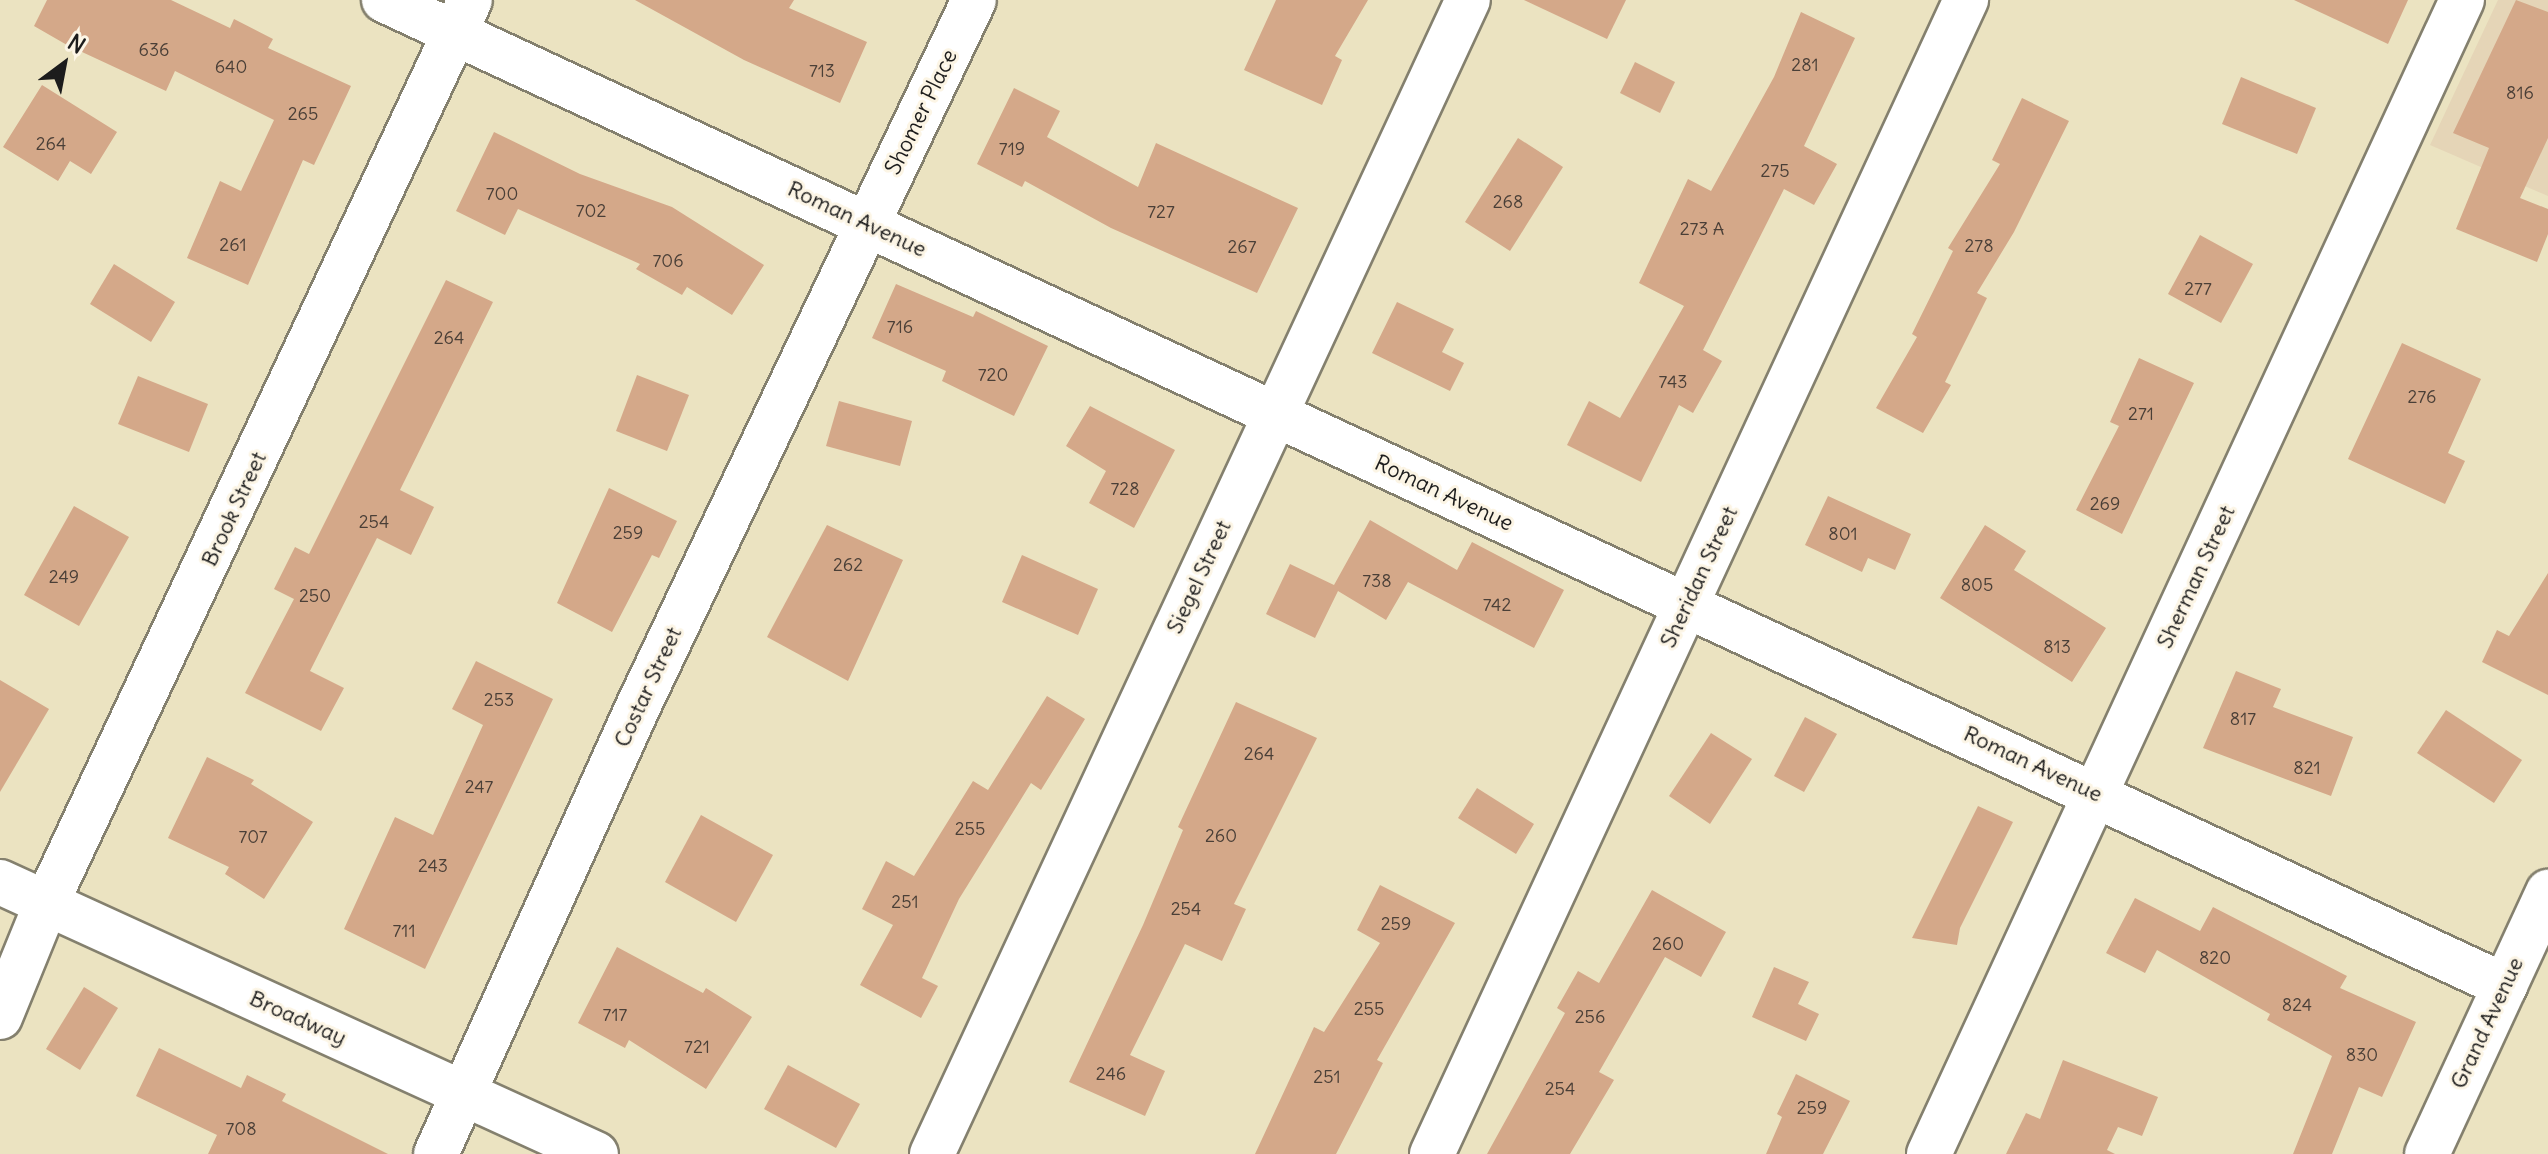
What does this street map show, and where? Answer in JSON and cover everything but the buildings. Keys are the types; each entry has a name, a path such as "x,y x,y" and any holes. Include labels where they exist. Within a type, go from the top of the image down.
{"street":[{"name":"Roman Avenue","path":"384,0 462,16 868,223 2505,986"},
{"name":"Shomer Place","path":"868,223 974,0"},
{"name":"Siegel Street","path":"932,1154 1468,0"},
{"name":"Sheridan Street","path":"1432,1154 1966,0"},
{"name":"Sherman Street","path":"1929,1154 2462,0"},
{"name":"Brook Street","path":"0,1017 46,904 462,16"},
{"name":"Costar Street","path":"436,1154 635,713 868,223"},
{"name":"Broadway","path":"0,882 596,1154"},
{"name":"Grand Avenue","path":"2427,1154 2548,892"}],"shaded area":[{"path":"2498,0 2548,0 2548,196 2430,145"}]}
